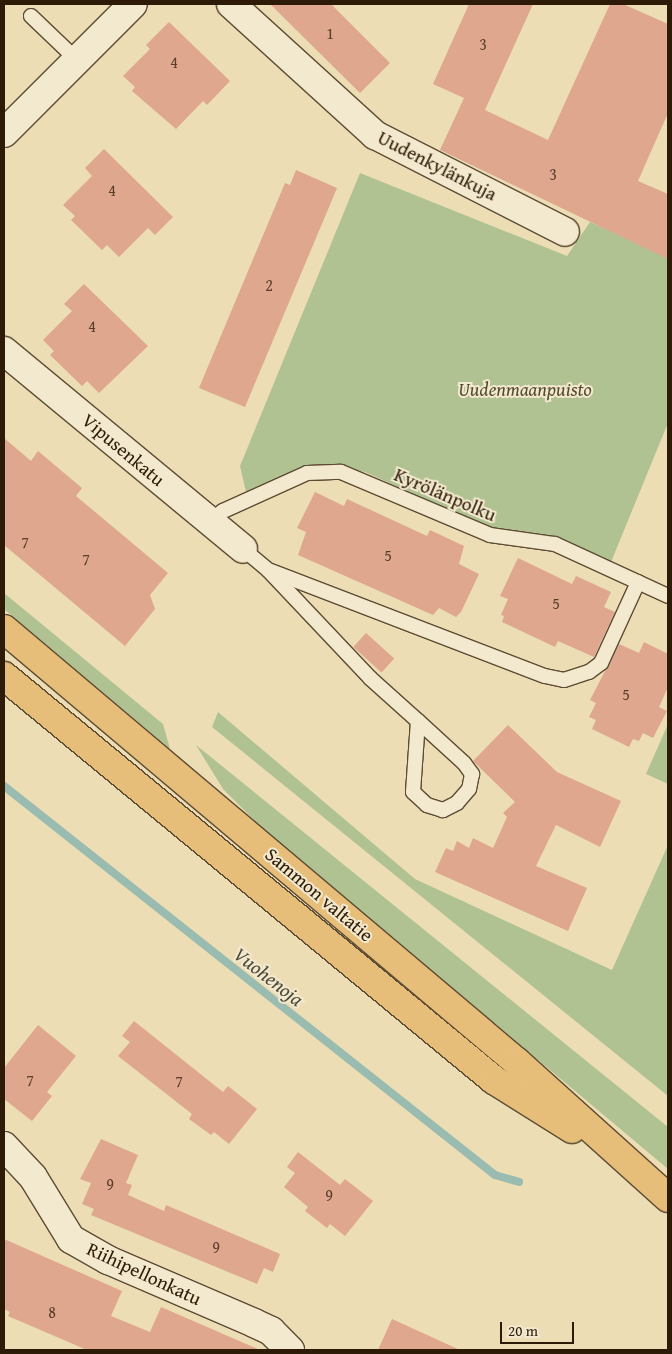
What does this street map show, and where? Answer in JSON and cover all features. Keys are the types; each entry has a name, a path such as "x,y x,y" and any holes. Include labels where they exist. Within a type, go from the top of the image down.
{"main road":[{"name":"Sammon valtatie","path":"4,629 518,1062 630,1166 668,1198"},
{"name":"Sammon valtatie","path":"4,676 494,1080 630,1166"}],"street":[{"path":"4,134 134,4"},
{"name":"Uudenkylänkuja","path":"231,4 375,135 565,232"},
{"name":"Vipusenkatu","path":"4,351 243,549"},
{"name":"Riihipellonkatu","path":"4,1146 33,1178 70,1239 108,1260 271,1331 290,1350"}],"lane":[{"path":"31,16 77,60"},
{"name":"Kyrölänpolku","path":"210,521 224,511 307,473 342,472 490,535 555,544 668,596"},
{"path":"243,549 268,570 370,678 418,721 472,774 469,789 457,803 443,810 427,805 413,792 418,721"},
{"path":"268,570 545,676 564,680 589,672 601,663 638,582"}],"green space":[{"name":"Uudenmaanpuisto","path":"360,173 567,256 590,222 668,257 668,423 611,562 544,534 499,532 365,472 325,464 299,469 246,492 240,466"},
{"path":"4,593 163,724 170,749 4,609"},
{"path":"218,712 415,879 612,970 668,845 668,1096 212,727"},
{"path":"668,724 668,784 646,774"},
{"path":"196,745 668,1127 668,1169 263,829 223,789"}],"building":[{"path":"270,4 331,4 390,63 360,93"},
{"path":"469,4 533,4 485,110 548,140 610,4 623,4 668,24 668,113 638,181 668,194 668,259 440,150 464,98 433,84"},
{"path":"169,22 230,81 207,105 203,101 176,129 132,91 135,87 123,76 150,49 146,45"},
{"path":"104,149 173,217 155,235 148,228 119,257 107,245 102,250 71,220 75,216 63,205 92,176 85,168"},
{"path":"296,170 337,188 245,407 199,388 285,183 290,185"},
{"path":"84,284 148,346 99,393 87,381 82,386 50,355 54,351 43,340 72,311 64,304"},
{"path":"4,438 31,461 38,451 82,488 76,496 168,573 150,595 155,609 125,646 4,545"},
{"path":"315,492 344,506 347,499 427,536 430,530 464,546 459,564 479,574 461,612 456,617 439,608 433,615 298,555 306,532 297,528"},
{"path":"518,558 572,584 576,576 611,592 604,607 615,612 594,657 558,641 555,647 502,622 504,616 501,615 508,599 500,596"},
{"path":"366,633 394,658 382,673 353,647"},
{"path":"644,642 668,654 668,687 659,707 667,711 653,738 643,733 639,741 633,739 629,747 592,729 596,720 589,717 596,703 590,700 619,644 639,653"},
{"path":"508,725 557,772 621,801 600,847 556,825 536,866 587,888 568,931 435,872 446,848 453,851 457,841 469,848 473,838 493,848 507,817 503,813 515,802 473,761"},
{"path":"134,1021 223,1092 228,1086 257,1109 229,1144 214,1132 211,1135 189,1119 192,1114 118,1056 130,1042 122,1036"},
{"path":"38,1025 76,1056 47,1092 52,1096 32,1121 4,1099 4,1068"},
{"path":"101,1139 138,1155 126,1183 132,1185 128,1195 164,1211 166,1205 280,1254 273,1272 264,1268 257,1284 91,1215 94,1209 82,1204 91,1183 80,1179"},
{"path":"298,1152 340,1185 345,1179 373,1201 345,1236 330,1224 327,1228 305,1211 308,1207 284,1187 295,1173 287,1167"},
{"path":"4,1239 122,1291 111,1316 150,1332 161,1307 260,1350 87,1350 8,1316 10,1312 4,1309"},
{"path":"392,1319 460,1350 378,1350"}],"waterway":[{"name":"Vuohenoja","path":"4,786 495,1175 519,1182"}]}
